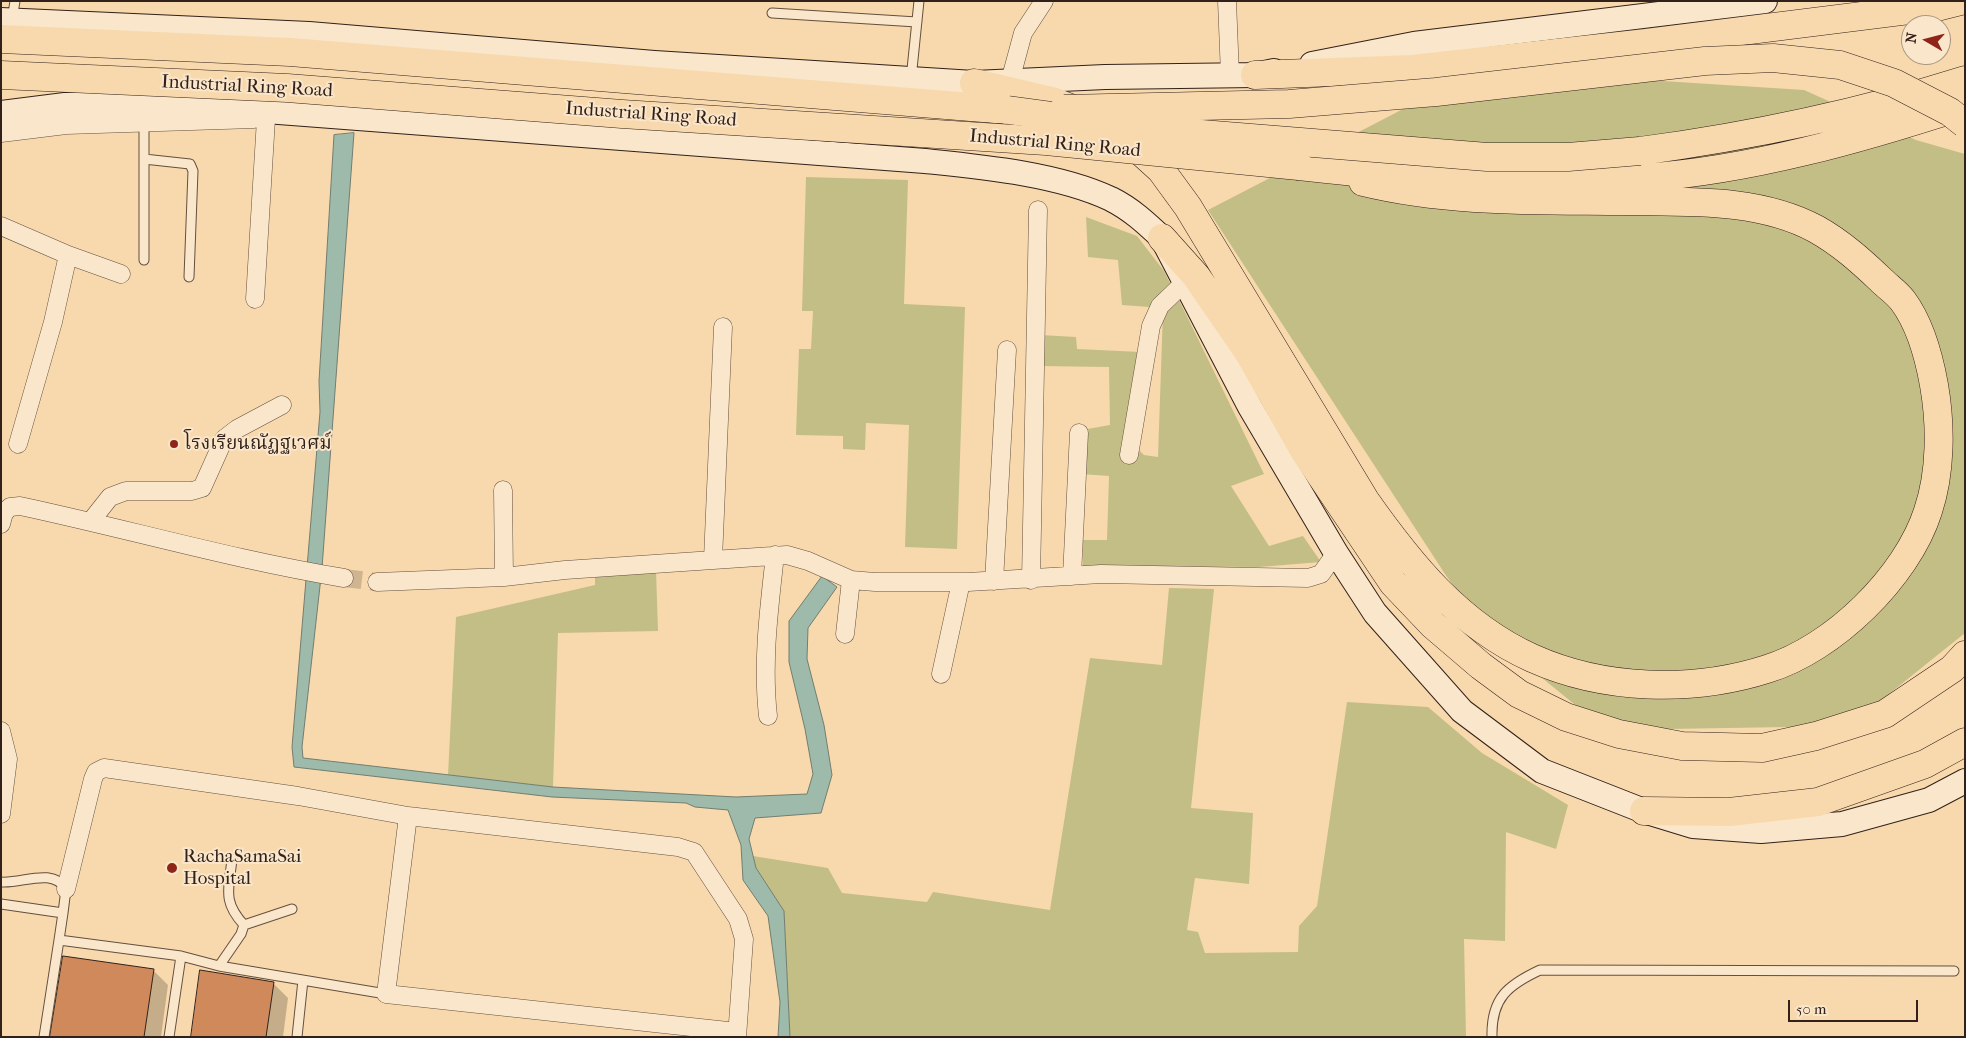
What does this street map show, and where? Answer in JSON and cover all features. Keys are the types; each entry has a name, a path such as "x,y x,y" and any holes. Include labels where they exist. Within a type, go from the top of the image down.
{"main road":[{"path":"1242,75 1413,69 1646,43 1941,6 1961,1"},
{"name":"Industrial Ring Road","path":"7,20 290,52 1008,110"},
{"path":"1008,110 1289,104 1436,92 1705,61 1773,58 1840,65 1894,83 1950,112 1965,124"},
{"name":"Industrial Ring Road","path":"1,75 287,88 603,112 1046,141 1299,166"},
{"path":"1008,110 1092,123 1240,139 1487,157 1568,157 1640,151 1727,139 1850,113 1965,80"},
{"path":"974,83 1055,102 1084,112 1134,144 1161,170 1206,236 1365,500 1394,541 1422,576 1454,606 1488,634 1532,658 1579,675 1640,684 1706,682 1768,669 1819,645 1868,606 1905,558 1928,512 1936,474 1937,402 1930,366 1919,332 1902,301 1852,252 1815,229 1777,212 1701,202 1480,199 1436,195 1384,187 1299,166"},
{"path":"1299,166 1420,179 1490,183 1563,183 1643,178 1732,166 1797,153 1965,105"},
{"path":"1162,238 1196,276 1249,353 1305,452 1394,583 1447,637 1519,694 1566,717 1619,734 1682,746 1762,748 1816,736 1886,714 1952,669 1965,655"},
{"path":"1644,811 1729,812 1818,802 1925,764 1965,742"}],"street":[{"path":"1010,81 1023,33 1044,1"},
{"path":"1227,1 1242,75"},
{"path":"7,20 309,34 654,63 974,83 1105,77 1242,75 1414,44 1766,1"},
{"path":"1,113 65,105 127,104 213,107 323,116 360,117 976,166 1074,186 1111,199 1140,217 1162,238 1250,408 1336,553 1375,613 1462,711 1542,771 1644,811 1693,826 1752,830 1842,824 1929,800 1965,781"},
{"path":"1,133 66,125 323,116"},
{"path":"255,299 266,119"},
{"path":"1031,580 1038,210"},
{"path":"1,226 68,255 121,274"},
{"path":"18,444 53,322 68,255"},
{"path":"1129,455 1151,326 1160,306 1185,282"},
{"path":"713,559 722,327"},
{"path":"994,581 1007,350"},
{"path":"91,521 110,498 126,491 192,491 202,488 224,439 237,429 282,405"},
{"path":"1072,576 1078,433"},
{"path":"503,490 504,578"},
{"path":"1,524 4,514 10,507 20,506 91,521 194,548 337,577"},
{"path":"377,582 504,578 565,570 787,555 808,561 851,580 961,582 1031,580 1101,574 1308,578 1321,574 1336,553"},
{"path":"768,716 765,686 766,644 775,556"},
{"path":"845,634 851,580"},
{"path":"941,674 961,582"},
{"path":"1,732 8,759 1,814"},
{"path":"66,889 93,780 96,772 104,768 298,796 408,816 678,847 694,852 738,919 744,939 737,1034 386,994 408,816"}],"lane":[{"path":"911,79 919,1"},
{"path":"772,13 917,22"},
{"path":"144,123 144,260"},
{"path":"144,159 182,162 190,164 193,171 189,277"},
{"path":"232,858 228,899 230,907 244,925"},
{"path":"1,882 14,884 48,877 61,882 66,889 44,1037"},
{"path":"1,904 63,913"},
{"path":"244,925 292,910"},
{"path":"218,966 242,934 244,925"},
{"path":"59,940 181,956 218,966 386,994"},
{"path":"169,1037 181,956"},
{"path":"1492,1037 1492,1026 1498,999 1514,982 1540,970 1954,971"},
{"path":"297,1037 303,980"}],"shaded area":[{"path":"1631,79 1804,90 1916,140 1965,154 1965,633 1849,726 1606,730 1488,634 1445,574 1208,210 1436,92"},
{"path":"354,133 322,568 302,747 303,758 553,787 736,797 807,794 813,774 805,729 789,662 789,621 822,576 837,587 808,628 807,659 824,725 832,775 821,813 755,818 749,839 756,868 784,911 790,1037 778,1037 780,1002 768,916 743,880 741,845 728,810 695,807 686,803 552,797 294,767 292,747 320,412 319,381 334,135"},
{"path":"806,177 908,180 904,304 965,307 957,549 905,547 909,425 866,423 865,450 843,449 843,436 796,435 799,349 811,349 813,311 802,311"},
{"path":"1086,217 1137,236 1164,271 1171,285 1149,307 1122,305 1118,260 1088,257"},
{"path":"1179,300 1264,474 1231,486 1269,546 1303,536 1321,562 1259,567 1083,566 1083,540 1107,540 1109,476 1081,474 1082,430 1110,425 1109,367 1039,366 1040,335 1076,337 1077,349 1141,352 1144,362 1133,376 1129,440 1144,455 1158,457 1163,311"},
{"path":"656,570 658,631 558,633 553,787 448,775 456,617 595,585 595,574"},
{"path":"1169,588 1214,589 1191,808 1253,813 1249,884 1195,878 1187,930 1198,932 1205,953 1298,952 1299,926 1317,906 1347,702 1428,707 1482,753 1568,805 1556,849 1506,832 1505,941 1464,939 1466,1037 790,1037 784,911 756,868 753,856 828,868 842,893 927,902 933,892 1050,910 1090,658 1162,665"}],"building":[{"path":"63,956 154,969 144,1037 50,1037"},
{"path":"200,970 274,982 266,1037 191,1037"}],"tunnel":[{"path":"344,578 377,582"}],"place":[{"name":"โรงเรียนณัฏฐเวศม์","path":"174,444"},
{"name":"RachaSamaSai Hospital","path":"172,868"}]}
